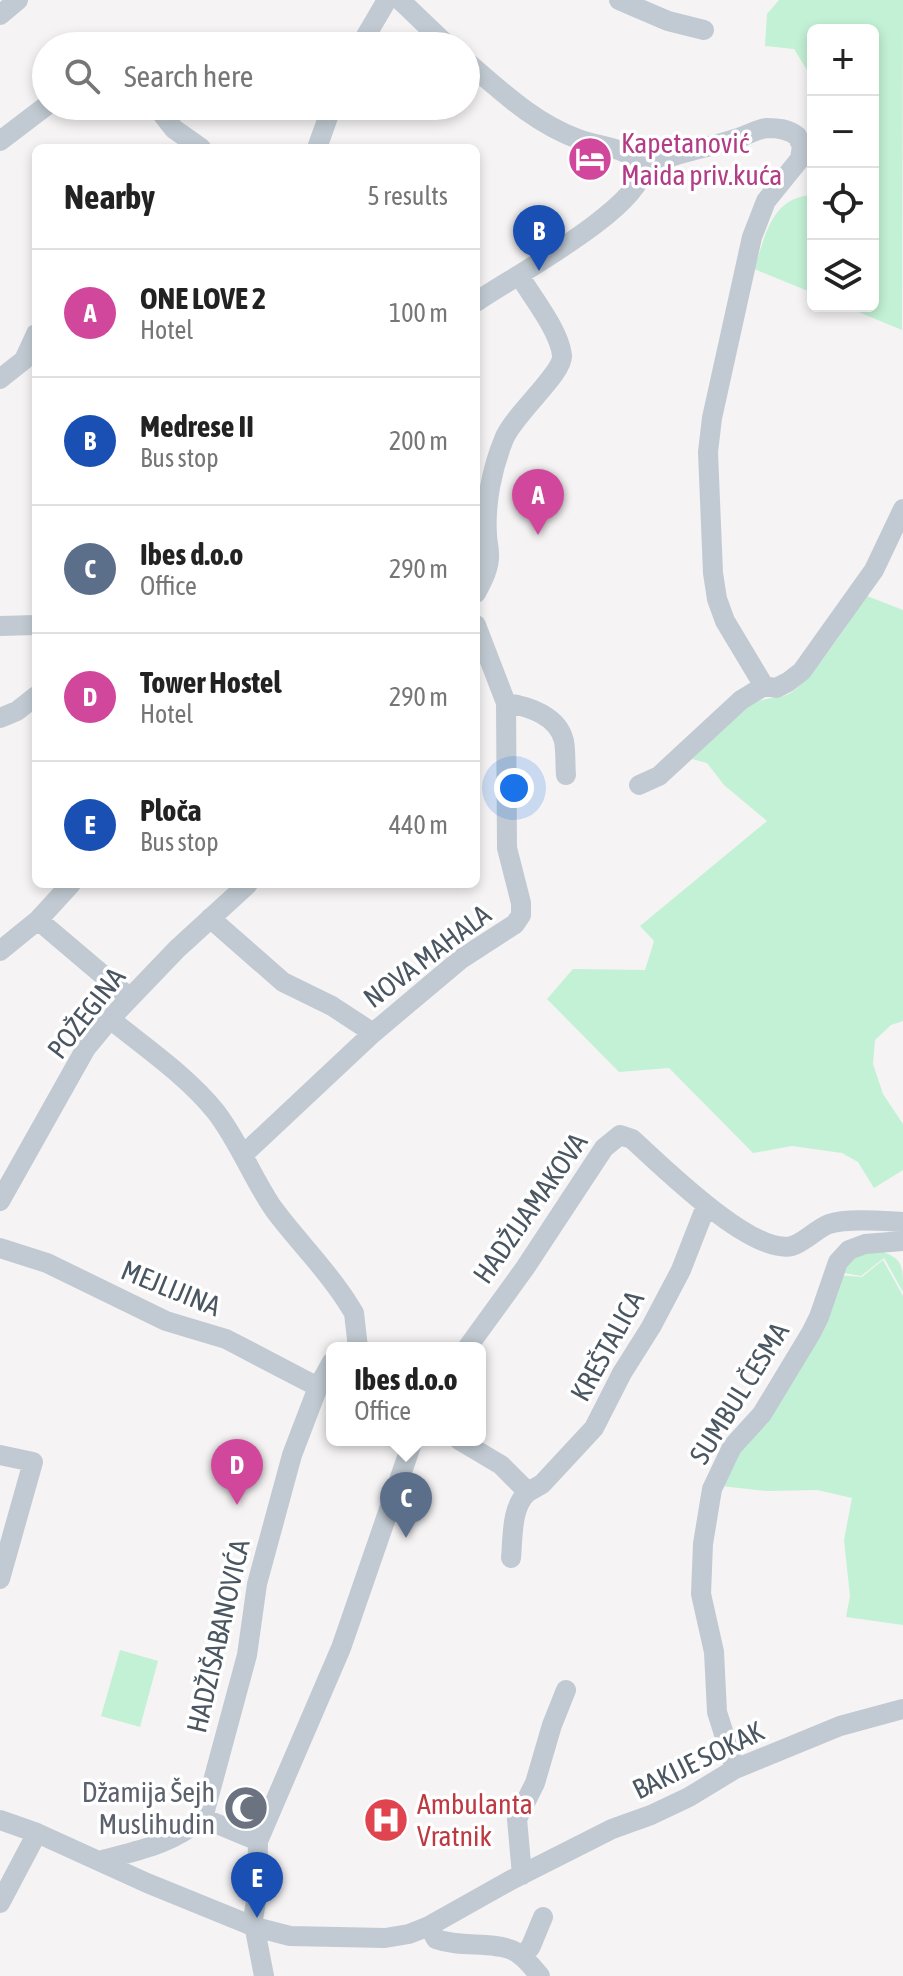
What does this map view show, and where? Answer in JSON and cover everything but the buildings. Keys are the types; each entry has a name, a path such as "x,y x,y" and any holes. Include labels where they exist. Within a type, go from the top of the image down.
{"street":[{"path":"0,15 18,0"},
{"path":"368,32 387,0"},
{"path":"400,0 433,32"},
{"path":"619,0 668,21 704,30"},
{"path":"480,73 547,126 589,144 632,155 640,161 643,169 635,187 592,227 480,299"},
{"path":"0,141 32,117"},
{"path":"167,120 195,144"},
{"path":"318,144 327,120"},
{"path":"643,169 673,155 764,128 790,131 802,146 797,164 766,201 752,237 712,418 708,452 713,573 717,599 725,621 764,686"},
{"path":"480,585 490,554 487,535 489,498 505,435 534,395 560,368 563,357 558,338 519,275"},
{"path":"0,379 24,360 32,343"},
{"path":"639,785 659,776 741,700 764,686 776,688 802,671 874,570 903,509"},
{"path":"0,626 32,625"},
{"path":"480,635 506,703 528,706 551,722 563,738 566,775"},
{"path":"0,718 17,711 32,699"},
{"name":"NOVA MAHALA","path":"244,1154 373,1033 461,959 515,924 521,915 521,903 507,848 506,703"},
{"path":"0,951 38,920 67,888"},
{"name":"POŽEGINA","path":"0,1201 86,1048 130,998 244,888"},
{"path":"210,918 283,982 332,1006 373,1033"},
{"path":"38,920 130,998"},
{"path":"110,1019 187,1082 216,1113 244,1154 274,1209 310,1251 354,1313 352,1342"},
{"name":"HADŽIJAMAKOVA","path":"471,1342 525,1268 587,1172 611,1140 620,1135 632,1139 706,1206 764,1244 794,1246 831,1223 903,1222"},
{"name":"KREŠTALICA","path":"528,1492 542,1484 594,1428 681,1270 706,1206"},
{"name":"SUMBUL ČESMA","path":"735,1769 717,1712 714,1652 701,1594 703,1544 712,1489 732,1447 762,1414 811,1333 838,1262 849,1250 865,1244 903,1241"},
{"name":"MEJLIJINA","path":"0,1248 47,1263 166,1321 226,1339 318,1387"},
{"name":"HADŽIŠABANOVIĆA","path":"203,1818 247,1655 257,1584 292,1455 326,1373"},
{"path":"264,1976 253,1919 257,1896 258,1841 341,1648 411,1446"},
{"path":"469,1446 501,1465 528,1492 521,1497 516,1513 511,1558"},
{"path":"0,1455 33,1462 0,1579"},
{"path":"522,1875 517,1819 535,1783 566,1690"},
{"name":"BAKIJE SOKAK","path":"0,1820 255,1927 290,1936 365,1938 409,1934 612,1829 664,1809 735,1769 840,1726 903,1709"},
{"path":"99,1861 161,1845 203,1818 258,1841"},
{"path":"0,1903 37,1833"},
{"path":"523,1957 543,1917"},
{"path":"429,1926 436,1939 452,1945 510,1949 523,1957 540,1976"}],"green space":[{"path":"779,0 903,0 902,330 858,312 879,312 879,24 807,24 807,70 794,49 765,46 767,14"},
{"path":"807,196 807,291 754,269 772,220 779,210 799,197"},
{"path":"867,596 903,610 903,1021 891,1025 875,1040 873,1064 883,1094 903,1124 903,1170 874,1188 858,1162 842,1153 792,1146 753,1153 669,1068 619,1072 547,999 573,969 645,970 654,941 640,926 767,821 724,785 707,763 692,759 738,713 761,700 787,695 796,689 825,656"},
{"path":"878,1250 892,1256 900,1264 903,1292 884,1258 861,1276 839,1272 849,1257"},
{"path":"883,1260 903,1296 903,1625 846,1617 850,1596 844,1540 852,1498 817,1490 767,1491 721,1486 836,1275 862,1277"},
{"path":"120,1650 158,1661 140,1727 101,1716"}],"place":[{"name":"Kapetanović Maida priv.kuća","path":"590,159"},
{"name":"Medrese II","path":"539,271"},
{"name":"ONE LOVE 2","path":"538,535"},
{"name":"Tower Hostel","path":"237,1505"},
{"name":"Ibes d.o.o","path":"406,1538"},
{"name":"Džamija Šejh Muslihudin","path":"246,1808"},
{"name":"Ambulanta Vratnik","path":"386,1820"},
{"name":"Ploča","path":"257,1918"}]}
